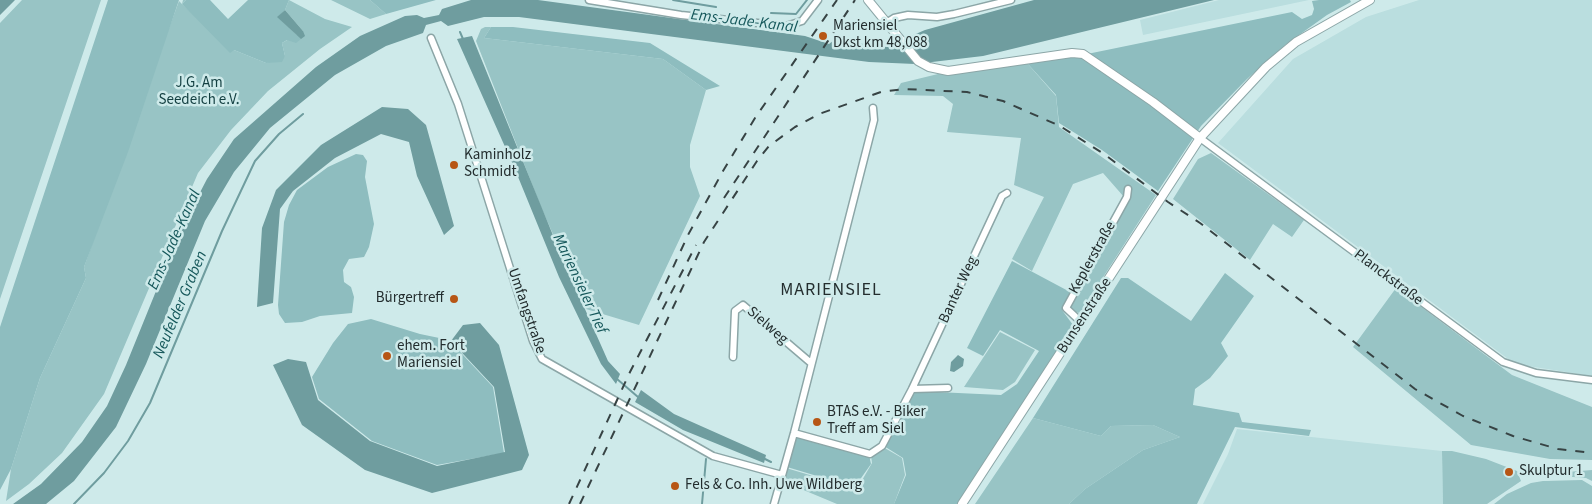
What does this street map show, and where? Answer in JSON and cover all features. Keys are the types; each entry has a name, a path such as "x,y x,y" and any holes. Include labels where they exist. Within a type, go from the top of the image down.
{"street":[{"path":"589,0 681,14 786,26 802,21 818,0"},
{"path":"868,0 897,38 918,61 929,67 948,71 1072,53 1083,54 1153,102 1200,138"},
{"path":"886,23 894,18 908,15 937,17 1011,0"},
{"name":"Bunsenstraße","path":"962,504 971,494 1200,138 1266,67 1296,42 1370,0"},
{"name":"Umfangstraße","path":"431,38 455,96 533,341 542,359 712,456 782,475"},
{"path":"774,504 874,120 873,108"},
{"name":"Planckstraße","path":"1200,138 1502,362 1536,373 1592,380"},
{"name":"Keplerstraße","path":"1081,322 1066,308 1127,197 1128,189"},
{"name":"Banter Weg","path":"794,433 870,454 882,446 912,388 1002,196 1008,193"},
{"name":"Sielweg","path":"733,357 735,311 743,302 811,363"},
{"path":"912,388 948,388"}],"shaded area":[{"path":"0,0 15,0 0,15"},
{"path":"108,0 179,0 128,152 84,267 86,278 40,378 11,469 0,490 0,327"},
{"path":"186,0 210,0 228,19 248,0 289,0 285,10 278,17 301,39 296,43 287,40 282,43 285,56 282,62 266,63 234,50 230,53 182,4"},
{"path":"370,0 436,0 386,14"},
{"path":"471,0 538,0 805,36 829,44 834,40 895,48 905,41 904,39 925,30 1034,0 1214,0 983,56 915,64 869,62 519,17 484,17 448,26 441,21 426,25 423,33 386,46 335,75 270,128 234,172 205,221 146,364 116,427 74,481 46,504 13,504 41,484 82,442 107,406 126,365 182,227 207,179 234,139 316,67 360,36 405,16 417,15 424,18 439,15 442,9"},
{"path":"1219,0 1309,0 1143,35 1140,20"},
{"path":"1350,0 1351,2 1327,15 1285,45 1247,79 1201,126 1158,191 1102,150 1059,123 1056,95 1027,63 1092,53 1292,12 1302,19 1312,15 1314,9 1312,1"},
{"path":"1419,0 1592,0 1592,376 1515,364 1218,143 1293,59 1366,17"},
{"path":"285,10 303,31 305,36 301,39 277,17"},
{"path":"491,27 513,27 650,43 720,86 706,90 663,59 484,38"},
{"path":"472,36 561,255 608,361 620,374 616,384 601,364 559,277 514,167 457,39"},
{"path":"382,107 408,109 426,125 454,226 444,235 417,176 409,142 381,134 335,158 293,191 280,209 273,303 257,307 262,228 276,190 321,145"},
{"path":"356,154 363,155 367,161 365,177 374,224 369,247 364,257 349,259 343,270 344,282 351,287 354,297 352,313 320,316 302,322 285,323 279,314 278,305 284,222 289,205 297,190 328,167"},
{"path":"1012,261 1072,293 1062,310 1073,325 964,498 958,504 894,504 906,475 903,458 884,446 915,391 1001,395 1017,384 1039,351 1000,330 983,356 967,348"},
{"path":"1225,273 1254,296 1221,343 1228,356 1210,378 1195,389 1193,405 1239,413 1242,422 1311,430 1309,436 1235,427 1197,504 1069,504 1085,489 1143,450 1180,437 1153,425 1111,426 1101,436 1033,418 1121,278 1128,278 1191,321"},
{"path":"371,319 420,334 449,340 493,387 504,453 437,465 372,441 319,399 312,377 333,343 348,324"},
{"path":"480,323 499,345 529,455 522,470 432,493 365,470 302,425 273,365 288,359 306,362 318,400 370,441 437,466 505,452 494,387 451,341 463,325"},
{"path":"958,355 964,359 963,366 954,372 950,371 951,362"},
{"path":"641,390 674,414 766,455 764,463 683,430 635,402"},
{"path":"1237,429 1442,451 1443,504 1203,504 1228,454"},
{"path":"796,435 869,455 871,464 859,481 857,488 787,467"}],"green space":[{"path":"22,0 101,0 0,299 0,23"},
{"name":"J.G. Am Seedeich e.V.","path":"289,0 325,19 352,27 320,49 268,91 231,130 198,173 104,394 62,453 29,484 6,501 11,469 40,378 86,278 84,267 179,1 234,50 266,63 285,56 282,43 303,31 285,10"},
{"path":"331,0 370,0 386,14 370,19"},
{"path":"491,27 484,38 663,59 706,90 690,145 690,167 700,196 639,325 586,309 541,207 476,41 481,29"},
{"path":"1027,63 1056,96 1059,127 1156,195 1080,313 1075,312 1071,308 1071,291 1124,197 1103,173 1073,184 1032,271 1012,259 1044,197 1014,185 1021,138 947,132 953,104 943,96 894,95 901,83 938,74"},
{"path":"1211,153 1304,220 1292,237 1273,224 1250,260 1173,199 1198,159"},
{"path":"1396,288 1512,375 1592,407 1592,460 1550,459 1471,445 1353,347"},
{"path":"1000,332 1035,350 1015,382 1003,390 964,387"},
{"path":"1033,418 1101,436 1111,426 1153,425 1180,437 1143,450 1085,489 1069,504 975,504"},
{"path":"883,447 902,458 905,475 894,504 837,504 782,481 786,468 857,489 872,463 871,455"},
{"path":"1442,451 1452,451 1486,459 1517,471 1521,481 1487,504 1443,504"},
{"path":"1592,470 1592,481 1586,478 1560,476 1567,472"},
{"path":"1582,480 1592,486 1592,504 1494,504 1507,494 1531,483"}],"waterway":[{"name":"Ems-Jade-Kanal","path":"673,0 716,7"},
{"name":"Ems-Jade-Kanal","path":"771,13 796,14 807,0"},
{"name":"Mariensieler Tief","path":"460,32 463,39"},
{"name":"Neufelder Graben","path":"74,504 104,473 128,441 150,403 222,231 255,161 279,134 303,114"},
{"name":"Mariensieler Tief","path":"617,379 638,397"},
{"name":"Mariensieler Tief","path":"763,458 771,462"},
{"path":"702,504 706,459"}],"railway":[{"path":"658,300 688,235 723,171 755,118 837,0"},
{"path":"724,198 855,0"},
{"path":"580,504 704,242 757,161 769,146 795,127 819,114 881,92 904,89 967,92 1003,101 1060,126 1104,154 1168,202 1200,223 1415,389 1463,416 1513,436 1558,449 1592,453"},
{"path":"569,504 630,372 696,245"}],"place":[{"name":"Mariensiel Dkst km 48,088","path":"823,36"},
{"name":"Kaminholz Schmidt","path":"454,165"},
{"name":"Bürgertreff","path":"454,299"},
{"name":"ehem. Fort Mariensiel","path":"387,356"},
{"name":"BTAS e.V. - Biker Treff am Siel","path":"817,422"},
{"name":"Skulptur 1","path":"1509,472"},
{"name":"Fels & Co. Inh. Uwe Wildberg","path":"675,486"}],"district":[{"name":"MARIENSIEL","path":"831,291"}]}
